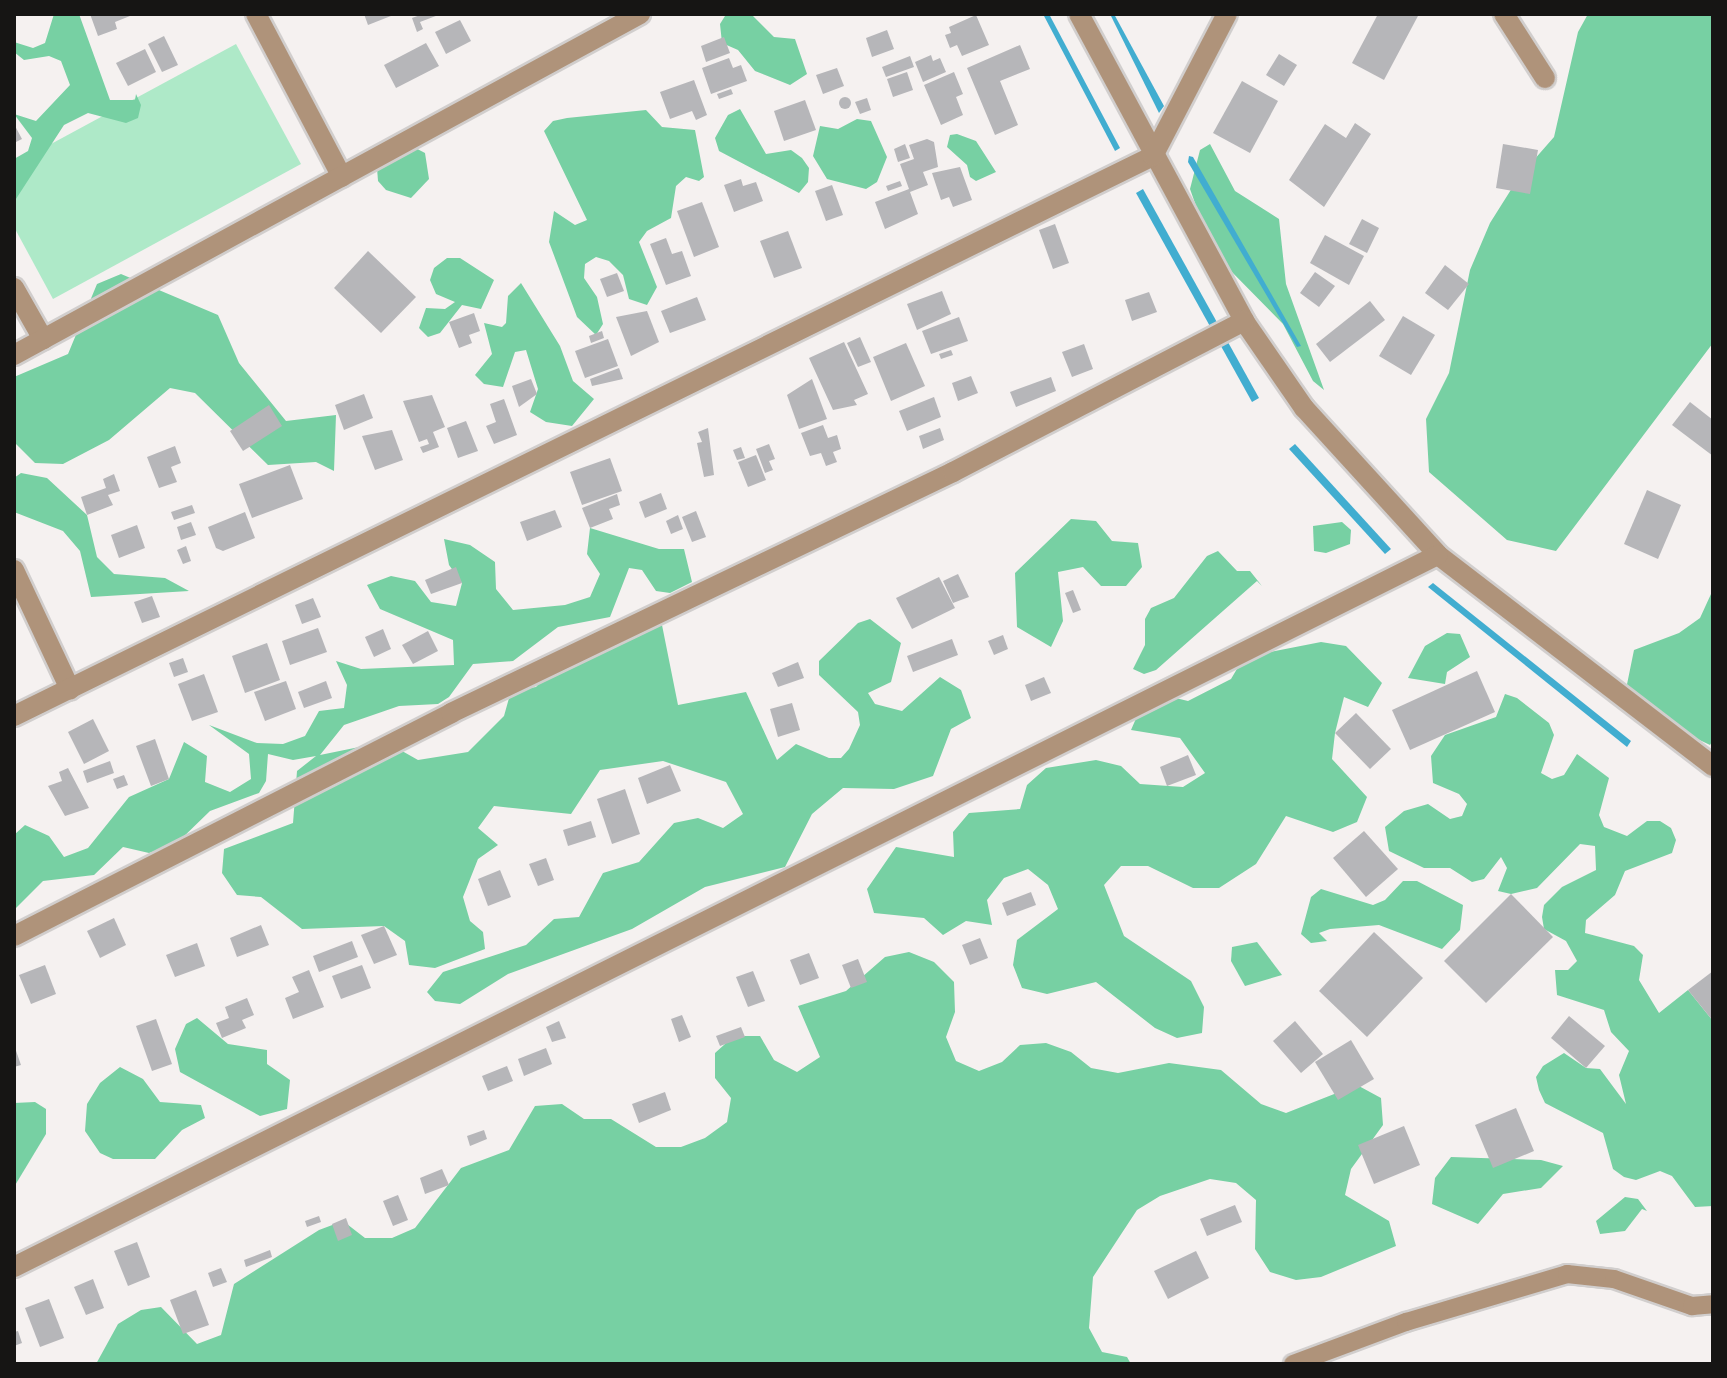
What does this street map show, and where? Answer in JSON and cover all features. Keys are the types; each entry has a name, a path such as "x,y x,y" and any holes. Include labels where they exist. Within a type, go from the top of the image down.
{"street":[{"path":"256,14 342,177"},
{"path":"14,355 640,14"},
{"path":"1079,14 1244,321 1304,408 1438,555 1713,766"},
{"path":"14,716 1153,156 1227,14"},
{"path":"1504,14 1545,78"},
{"path":"14,288 43,339"},
{"path":"14,936 451,713 964,466 1244,321"},
{"path":"14,1267 1438,555"},
{"path":"14,570 70,689"}],"lane":[{"path":"1293,1364 1406,1322 1567,1274 1614,1279 1692,1306 1713,1304"}],"green space":[{"path":"54,14 79,14 110,100 135,100 136,94 141,105 138,118 126,123 88,113 64,125 14,202 14,159 28,151 32,138 14,114 36,121 70,85 61,61 49,56 24,60 14,52 14,42 33,48 45,43"},
{"path":"1588,14 1713,14 1713,343 1556,551 1507,540 1429,472 1426,419 1449,373 1470,270 1490,223 1519,177 1554,137 1578,32"},
{"path":"725,16 753,16 774,37 795,39 807,74 790,85 755,71 738,50 722,43 720,24"},
{"path":"236,44 301,164 53,299 14,227 14,164"},
{"path":"740,109 766,154 791,150 802,158 809,168 808,182 799,193 719,151 715,138 728,115"},
{"path":"646,110 662,127 695,130 704,177 699,181 686,177 676,186 671,218 647,231 639,242 657,287 647,305 629,299 623,275 609,261 596,257 585,264 584,278 597,297 603,324 596,335 577,317 549,242 554,211 575,225 587,220 544,131 553,121 567,118"},
{"path":"857,119 871,121 887,157 877,182 866,189 827,179 813,156 820,126 838,129"},
{"path":"957,134 976,141 996,172 976,181 970,177 967,165 947,147 950,135"},
{"path":"402,141 425,153 429,179 411,198 386,190 378,181 377,168"},
{"path":"1210,144 1235,191 1279,219 1286,284 1324,390 1313,381 1283,324 1226,266 1201,220 1190,189 1200,150"},
{"path":"447,258 460,258 494,280 481,309 462,305 440,333 428,337 419,328 426,308 445,309 455,302 436,294 430,280 434,268"},
{"path":"121,274 218,315 239,363 286,421 336,415 334,471 316,462 268,465 195,393 170,388 109,440 63,464 35,463 14,442 14,377 68,354 97,284"},
{"path":"521,283 560,346 573,381 594,399 572,426 546,422 530,412 538,389 526,350 515,352 503,387 484,384 475,375 492,354 484,323 502,327 506,323 508,296"},
{"path":"21,473 47,478 87,515 97,557 114,574 165,578 189,591 91,597 80,551 63,531 14,512 14,478"},
{"path":"1071,519 1096,521 1112,541 1138,543 1142,567 1126,586 1101,586 1083,567 1058,572 1063,621 1051,647 1017,627 1015,573"},
{"path":"1342,522 1351,530 1350,544 1326,553 1314,551 1313,526"},
{"path":"590,528 659,549 684,549 692,582 670,593 656,591 642,570 629,568 610,617 558,627 513,661 473,664 449,697 438,704 399,706 344,725 320,755 369,745 395,747 418,760 468,752 504,716 511,691 536,687 568,651 624,631 662,625 678,705 746,692 777,760 796,744 829,758 841,758 849,749 860,725 858,712 819,675 819,661 858,623 870,619 901,643 891,682 868,693 875,704 902,711 940,677 961,690 971,718 951,729 933,776 894,789 843,788 812,814 785,867 705,887 632,929 508,974 460,1004 435,1001 427,992 443,972 526,945 554,919 579,917 603,873 639,862 674,823 698,818 723,828 743,814 726,782 663,761 600,770 571,814 494,806 478,828 498,845 478,859 463,897 470,921 483,932 485,949 435,968 409,965 405,941 384,926 302,929 261,897 237,895 222,873 224,849 293,823 297,771 316,756 293,760 268,754 266,781 259,793 210,811 175,845 149,853 123,847 94,875 43,881 14,910 14,835 25,825 49,836 64,857 88,848 129,797 169,779 184,742 207,756 205,782 230,792 251,779 249,754 209,725 257,743 283,744 305,736 319,711 344,708 347,685 336,661 361,669 454,665 453,640 380,609 367,585 391,576 415,581 431,602 456,606 462,583 449,565 444,539 470,545 495,562 496,589 513,610 565,605 590,597 600,574 587,554"},
{"path":"1218,551 1237,571 1250,571 1262,586 1257,581 1156,670 1144,674 1133,669 1145,645 1145,619 1151,608 1174,598 1207,556"},
{"path":"1711,594 1713,740 1710,745 1687,734 1634,721 1624,699 1634,650 1679,633 1700,618"},
{"path":"1447,633 1460,634 1470,657 1447,672 1445,684 1408,678 1425,646"},
{"path":"1321,642 1346,646 1382,683 1368,707 1344,697 1335,733 1332,759 1367,797 1357,822 1333,832 1286,816 1256,864 1219,888 1193,888 1148,866 1121,866 1104,885 1124,936 1191,981 1204,1007 1202,1033 1177,1038 1155,1028 1096,982 1047,994 1022,988 1013,965 1017,940 1058,909 1048,885 1028,869 1004,878 987,900 992,925 966,921 943,935 924,918 874,913 867,889 896,847 954,857 953,832 969,813 1020,809 1027,785 1046,768 1096,760 1121,766 1140,784 1183,787 1205,773 1180,738 1131,730 1141,707 1163,695 1188,701 1231,679 1244,657"},
{"path":"1505,694 1517,698 1549,723 1554,735 1541,773 1552,779 1564,775 1577,754 1609,778 1599,815 1604,827 1627,836 1647,821 1660,821 1671,828 1676,840 1672,853 1625,871 1615,895 1586,920 1585,933 1634,946 1643,955 1639,980 1659,1013 1688,990 1713,1021 1713,1206 1695,1207 1672,1176 1660,1171 1636,1180 1624,1177 1613,1169 1603,1133 1545,1103 1539,1090 1536,1077 1543,1066 1564,1053 1586,1068 1600,1069 1626,1104 1619,1075 1629,1051 1611,1032 1604,1010 1557,995 1555,970 1568,970 1577,961 1566,941 1544,929 1542,917 1544,905 1562,887 1596,870 1595,846 1580,844 1537,888 1511,894 1498,891 1507,868 1501,857 1484,879 1472,882 1450,868 1424,868 1389,851 1385,827 1404,811 1428,804 1450,819 1462,816 1467,804 1459,794 1433,783 1431,756 1445,735 1496,717"},
{"path":"1403,881 1417,881 1463,905 1460,930 1442,949 1379,925 1330,929 1319,933 1327,941 1311,943 1301,934 1311,897 1321,889 1373,905 1385,900"},
{"path":"1257,942 1282,975 1245,986 1231,961 1232,947"},
{"path":"909,952 934,962 954,982 955,1012 946,1037 956,1061 979,1071 1002,1062 1020,1045 1046,1043 1071,1052 1091,1068 1118,1073 1169,1063 1221,1070 1261,1104 1286,1113 1357,1085 1381,1098 1383,1125 1351,1169 1345,1195 1389,1221 1396,1246 1321,1277 1296,1280 1270,1272 1255,1249 1256,1200 1236,1183 1210,1179 1160,1196 1137,1210 1093,1277 1089,1328 1102,1352 1127,1357 1131,1364 96,1364 118,1324 141,1310 161,1307 197,1344 221,1335 234,1284 319,1230 343,1221 365,1238 392,1238 415,1228 461,1168 509,1150 535,1106 562,1104 584,1119 611,1119 656,1147 681,1147 705,1138 727,1122 731,1098 715,1078 715,1053 734,1036 760,1036 774,1060 797,1072 820,1057 798,1006 846,991 885,957"},
{"path":"197,1018 228,1044 267,1050 267,1064 290,1080 287,1109 260,1116 180,1072 175,1049 186,1024"},
{"path":"120,1067 143,1079 160,1102 201,1105 205,1118 182,1130 155,1159 113,1159 100,1153 85,1131 87,1104 100,1083"},
{"path":"35,1102 46,1109 46,1134 14,1187 14,1103"},
{"path":"1451,1157 1541,1160 1563,1166 1541,1188 1503,1194 1478,1224 1432,1204 1435,1178"},
{"path":"1625,1197 1638,1199 1647,1211 1642,1209 1625,1231 1600,1234 1596,1221"}],"water":[{"path":"1043,14 1049,14 1120,148 1115,151"},
{"path":"1110,14 1114,14 1164,106 1159,113"},
{"path":"1189,156 1193,157 1301,346 1297,347 1188,162"},
{"path":"1143,189 1259,398 1252,402 1136,193"},
{"path":"1295,444 1391,549 1385,554 1289,449"},
{"path":"1433,583 1631,741 1627,747 1428,587"}],"building":[{"path":"90,14 135,14 115,22 117,29 98,36"},
{"path":"364,14 396,14 368,25"},
{"path":"423,14 441,14 420,22 423,29 417,32 412,18"},
{"path":"1378,14 1419,14 1384,80 1352,63"},
{"path":"976,15 989,45 962,56 957,45 950,48 945,35 951,33 949,27"},
{"path":"460,20 471,41 446,54 435,32"},
{"path":"887,30 894,49 872,57 866,38"},
{"path":"164,36 178,65 162,72 148,44"},
{"path":"724,37 730,53 706,62 701,46"},
{"path":"426,43 439,66 396,88 384,65"},
{"path":"1020,45 1030,69 1000,81 1018,125 995,135 967,68"},
{"path":"145,49 156,72 128,86 116,63"},
{"path":"1279,54 1297,65 1284,86 1266,75"},
{"path":"931,55 933,61 940,58 946,72 923,82 915,62"},
{"path":"910,56 914,67 886,77 882,67"},
{"path":"729,58 733,68 741,65 747,81 711,94 702,68"},
{"path":"837,68 844,86 823,94 816,75"},
{"path":"907,72 913,90 893,97 887,79"},
{"path":"954,72 963,94 956,97 963,115 941,125 924,85"},
{"path":"694,80 707,115 696,120 692,111 670,119 660,92"},
{"path":"1242,81 1278,101 1250,153 1213,133"},
{"path":"731,89 733,94 719,99 717,94"},
{"path":"845,97 851,103 845,109 839,103"},
{"path":"867,98 871,110 860,114 855,102"},
{"path":"805,100 816,130 784,141 774,111"},
{"path":"1355,123 1371,134 1324,207 1289,180 1325,124 1346,138"},
{"path":"14,124 22,139 14,143"},
{"path":"927,139 934,142 938,167 923,172 928,185 910,192 918,214 885,229 875,202 909,189 900,164 914,159 909,145"},
{"path":"905,144 910,158 898,162 894,149"},
{"path":"1503,144 1538,150 1530,194 1496,188"},
{"path":"960,167 972,200 953,207 949,197 941,200 932,173"},
{"path":"741,179 743,186 756,182 763,201 734,212 724,185"},
{"path":"900,181 902,186 888,191 886,186"},
{"path":"832,185 843,215 826,221 815,191"},
{"path":"702,202 719,247 694,257 677,211"},
{"path":"1362,219 1379,228 1367,253 1349,244"},
{"path":"1055,224 1069,263 1053,269 1039,230"},
{"path":"788,231 802,268 774,278 760,241"},
{"path":"1325,235 1364,256 1349,285 1310,263"},
{"path":"666,238 672,254 682,251 691,276 666,285 650,244"},
{"path":"368,251 416,297 381,333 334,288"},
{"path":"1445,265 1469,284 1448,310 1425,293"},
{"path":"1315,272 1335,286 1319,307 1300,293"},
{"path":"617,273 624,291 607,297 600,279"},
{"path":"942,291 951,314 917,330 907,304"},
{"path":"1149,292 1157,312 1132,321 1125,300"},
{"path":"697,297 706,320 670,333 661,311"},
{"path":"1370,301 1385,320 1330,362 1316,344"},
{"path":"647,311 659,342 631,356 616,317"},
{"path":"474,313 480,331 469,335 472,343 459,348 449,322"},
{"path":"1403,316 1435,335 1411,375 1379,356"},
{"path":"959,317 968,341 931,354 922,331"},
{"path":"602,331 604,338 591,343 589,336"},
{"path":"860,337 871,362 858,367 847,343"},
{"path":"608,339 618,366 585,378 575,351"},
{"path":"844,342 868,394 854,400 857,405 833,410 809,358"},
{"path":"906,343 925,386 891,401 873,357"},
{"path":"1084,344 1093,369 1072,377 1062,352"},
{"path":"951,350 953,355 941,359 939,354"},
{"path":"619,368 623,379 592,386 590,379"},
{"path":"971,376 978,393 958,401 952,383"},
{"path":"1051,377 1056,391 1016,407 1010,392"},
{"path":"531,379 537,394 519,407 512,386"},
{"path":"812,379 827,419 799,429 787,395"},
{"path":"364,394 373,418 344,430 335,405"},
{"path":"432,395 445,427 433,432 439,447 423,453 420,447 429,444 427,439 419,442 403,401"},
{"path":"934,397 941,417 907,431 899,411"},
{"path":"504,399 517,435 494,444 486,426 496,422 490,404"},
{"path":"1690,402 1713,420 1713,456 1672,425"},
{"path":"269,405 282,426 243,451 230,431"},
{"path":"466,421 478,451 458,458 447,428"},
{"path":"823,425 828,438 837,435 841,449 833,452 837,462 826,466 821,453 810,456 801,433"},
{"path":"708,428 714,475 704,477 697,443 702,442 698,432"},
{"path":"940,428 944,440 923,449 919,436"},
{"path":"392,430 403,460 375,470 362,436"},
{"path":"769,444 775,459 769,461 773,470 765,473 756,449"},
{"path":"175,446 181,463 171,467 177,482 159,488 147,457"},
{"path":"741,447 745,458 737,460 733,450"},
{"path":"756,455 766,480 748,487 738,462"},
{"path":"610,458 622,491 582,505 570,472"},
{"path":"290,465 303,499 252,518 239,484"},
{"path":"114,474 120,491 108,495 113,505 87,515 81,497 106,488 103,479"},
{"path":"1647,490 1681,505 1658,559 1624,544"},
{"path":"661,493 667,509 645,518 639,502"},
{"path":"617,494 620,505 609,509 613,519 590,528 582,508"},
{"path":"192,505 195,513 174,520 171,512"},
{"path":"555,510 562,527 527,541 520,522"},
{"path":"696,511 706,537 692,542 682,517"},
{"path":"245,512 255,538 223,551 216,548 208,527"},
{"path":"678,515 683,529 671,534 666,521"},
{"path":"191,522 196,535 181,540 177,527"},
{"path":"137,525 145,548 119,558 111,535"},
{"path":"186,546 191,561 183,564 177,550"},
{"path":"456,567 462,583 431,594 425,580"},
{"path":"958,574 969,597 953,603 943,581"},
{"path":"939,577 955,608 912,629 896,598"},
{"path":"1073,590 1081,610 1073,613 1065,593"},
{"path":"152,596 160,617 142,623 134,602"},
{"path":"313,598 321,617 302,624 295,605"},
{"path":"318,628 327,652 290,665 282,641"},
{"path":"383,629 391,649 374,657 365,637"},
{"path":"428,631 438,651 413,664 402,645"},
{"path":"1003,635 1008,649 994,655 988,641"},
{"path":"952,639 958,655 913,672 907,656"},
{"path":"267,643 280,680 245,693 232,656"},
{"path":"183,658 188,672 174,677 169,663"},
{"path":"798,662 804,678 778,687 772,673"},
{"path":"1477,671 1495,712 1410,750 1392,710"},
{"path":"204,674 218,712 192,721 178,684"},
{"path":"1044,677 1051,693 1031,701 1025,685"},
{"path":"286,681 296,709 265,721 254,692"},
{"path":"326,681 332,698 304,708 298,692"},
{"path":"792,703 800,730 778,737 770,709"},
{"path":"1356,713 1391,749 1370,769 1335,733"},
{"path":"93,719 109,751 84,764 68,732"},
{"path":"155,739 169,779 151,786 136,746"},
{"path":"1188,755 1196,775 1167,786 1160,767"},
{"path":"110,761 114,773 87,783 83,771"},
{"path":"670,765 681,791 647,804 638,778"},
{"path":"68,768 89,808 65,816 48,786 62,781 59,772"},
{"path":"124,775 128,785 117,789 113,779"},
{"path":"625,789 640,834 612,844 597,799"},
{"path":"591,821 596,837 568,846 563,830"},
{"path":"1364,831 1398,869 1366,897 1333,858"},
{"path":"546,858 554,880 538,886 529,864"},
{"path":"500,870 511,897 488,906 478,879"},
{"path":"1031,892 1036,905 1007,916 1002,903"},
{"path":"1511,894 1553,937 1486,1003 1444,961"},
{"path":"114,918 126,945 100,958 87,931"},
{"path":"261,925 269,945 237,957 230,938"},
{"path":"384,926 397,955 374,964 361,935"},
{"path":"1374,932 1423,978 1367,1037 1319,991"},
{"path":"980,938 988,958 970,965 962,945"},
{"path":"352,941 358,957 319,972 313,956"},
{"path":"197,943 205,966 175,977 166,955"},
{"path":"809,953 819,978 800,985 790,960"},
{"path":"858,959 867,982 851,988 842,965"},
{"path":"45,965 56,994 31,1004 19,975"},
{"path":"362,965 371,988 341,999 332,976"},
{"path":"309,970 324,1007 293,1019 285,998 299,992 292,977"},
{"path":"753,971 765,1001 748,1007 736,977"},
{"path":"1713,971 1713,1021 1688,990"},
{"path":"247,998 254,1015 242,1020 246,1028 222,1038 216,1023 229,1018 225,1007"},
{"path":"682,1015 691,1037 679,1042 671,1019"},
{"path":"1569,1016 1605,1046 1586,1068 1551,1038"},
{"path":"156,1019 172,1064 152,1071 136,1026"},
{"path":"559,1021 566,1038 552,1042 546,1027"},
{"path":"1295,1021 1323,1054 1301,1073 1273,1041"},
{"path":"741,1027 745,1037 720,1046 716,1036"},
{"path":"1351,1040 1374,1079 1338,1100 1315,1062"},
{"path":"14,1045 21,1065 14,1067"},
{"path":"546,1048 552,1064 524,1076 518,1059"},
{"path":"507,1066 513,1081 488,1091 482,1076"},
{"path":"665,1092 671,1110 639,1123 632,1104"},
{"path":"1516,1108 1534,1151 1493,1168 1475,1125"},
{"path":"1404,1126 1420,1165 1374,1184 1358,1145"},
{"path":"484,1130 487,1139 470,1146 467,1136"},
{"path":"442,1169 449,1185 425,1194 420,1178"},
{"path":"398,1195 408,1220 393,1226 383,1201"},
{"path":"1235,1205 1242,1222 1207,1236 1200,1219"},
{"path":"319,1216 321,1222 307,1227 305,1221"},
{"path":"346,1218 352,1235 338,1241 332,1224"},
{"path":"137,1242 150,1277 128,1286 114,1251"},
{"path":"270,1250 272,1257 246,1267 244,1260"},
{"path":"1196,1251 1209,1278 1168,1299 1154,1271"},
{"path":"221,1268 227,1282 213,1287 208,1273"},
{"path":"93,1279 104,1308 86,1315 74,1287"},
{"path":"196,1290 209,1325 183,1334 170,1300"},
{"path":"49,1299 64,1338 40,1347 25,1308"},
{"path":"18,1331 22,1343 14,1346 14,1332"}]}
